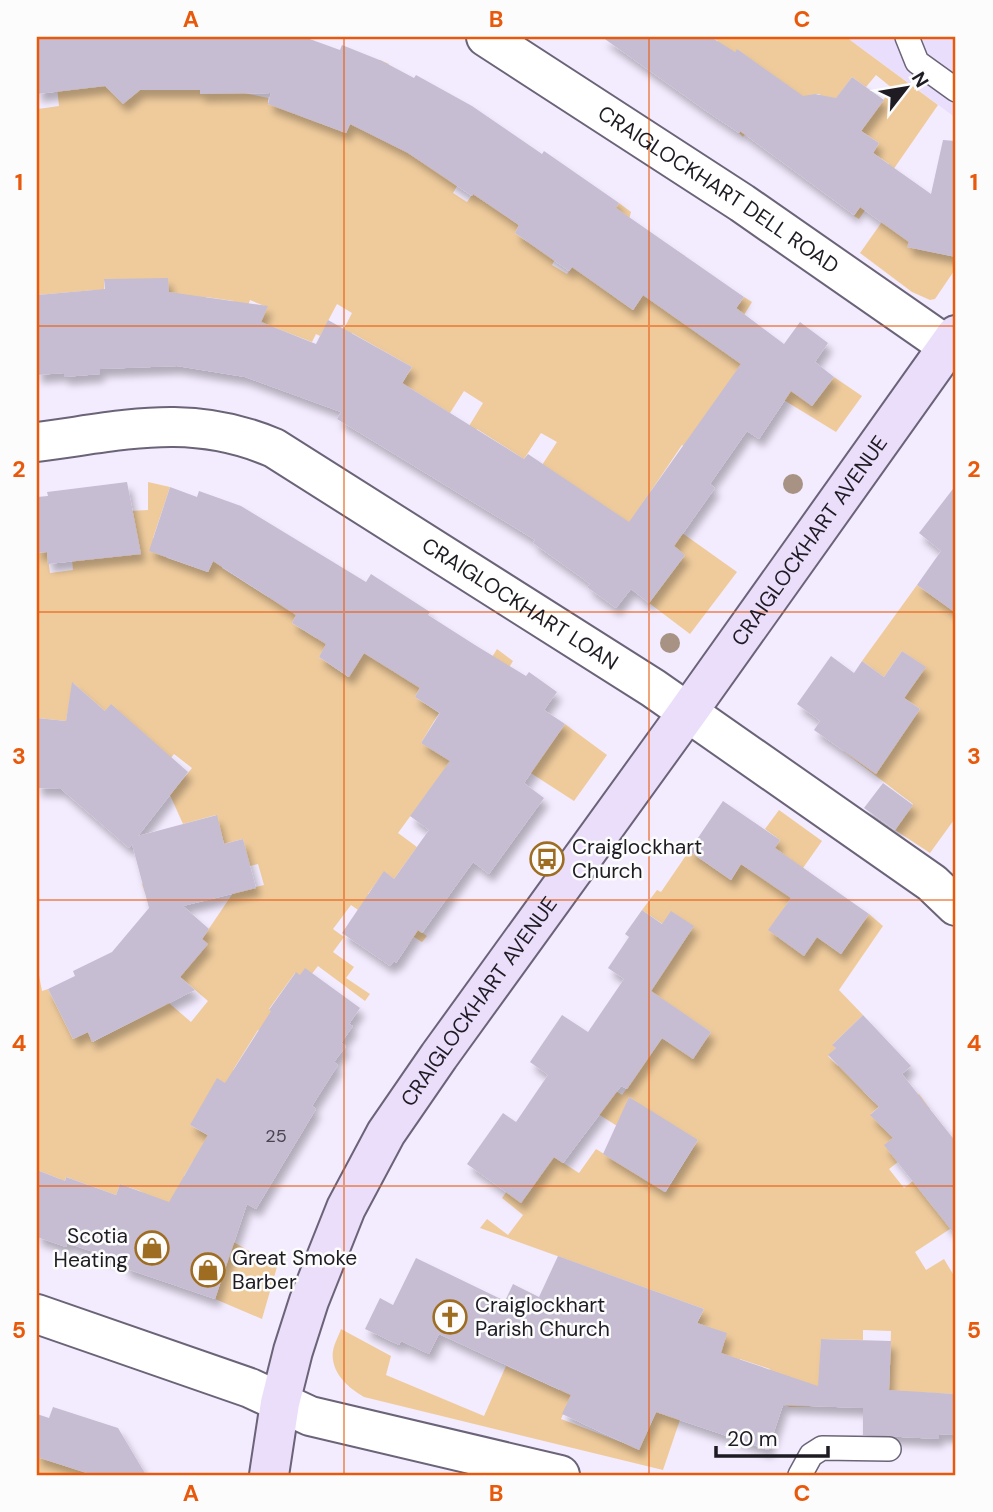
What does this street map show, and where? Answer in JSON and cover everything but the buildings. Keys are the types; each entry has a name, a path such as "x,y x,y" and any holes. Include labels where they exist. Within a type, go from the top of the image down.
{"street":[{"name":"CRAIGLOCKHART DELL ROAD","path":"486,37 952,341"},
{"name":"CRAIGLOCKHART AVENUE","path":"269,1475 280,1403 293,1351 326,1253 346,1208 386,1133 952,341"},
{"name":"CRAIGLOCKHART LOAN","path":"37,442 171,426 205,428 252,439 274,448 653,688 932,883 956,906"},
{"path":"37,1314 250,1388 310,1416 560,1475"}],"lane":[{"path":"907,37 917,62 956,90"},
{"path":"800,1475 811,1455 821,1448 889,1449"}],"shaded area":[{"path":"66,37 75,37 82,88 111,85 124,100 130,98 144,81 141,37 152,37 153,76 170,76 171,90 215,93 219,37 229,37 223,76 240,92 268,98 268,104 282,108 301,37 315,41 290,108 301,116 346,133 380,60 389,64 363,116 457,186 453,193 467,202 486,175 504,198 497,210 519,225 515,233 526,241 559,252 552,265 567,274 619,203 631,212 608,292 633,310 674,249 685,256 671,278 712,343 744,297 752,302 744,315 812,406 834,377 862,396 836,432 774,394 718,469 682,445 651,491 688,517 678,530 737,572 690,634 649,603 685,555 630,543 589,496 507,519 557,442 541,433 524,459 477,429 443,482 437,479 483,403 464,391 450,413 410,388 370,438 412,367 352,333 310,395 352,313 337,304 320,336 316,334 312,342 268,325 256,334 267,307 250,300 239,328 234,301 206,297 203,309 104,280 106,365 99,366 95,290 37,295 37,101 38,109 59,106 57,88 72,86"},
{"path":"711,37 846,37 938,105 859,219 854,216 889,164 873,153 879,143 861,131 892,88 876,75 866,87 852,77 817,124 823,97 819,94 811,95 799,111 749,137 743,137 739,133 777,78 737,50 698,105 718,41"},
{"path":"846,37 956,37 956,118 883,64"},
{"path":"896,202 916,208 908,247 956,257 956,268 935,299 930,300 912,292 860,253"},
{"path":"148,482 170,487 153,538 171,545 167,558 208,572 227,531 240,540 222,568 268,597 303,545 299,610 292,623 316,638 339,624 319,657 348,677 364,653 421,686 415,697 439,713 421,743 467,761 425,796 398,833 417,847 394,879 384,872 368,894 427,936 422,942 414,937 408,945 351,905 333,929 344,937 333,952 354,967 346,978 370,994 365,1001 318,966 307,980 295,973 269,1009 336,1058 334,1062 312,1046 303,1058 258,1030 233,1070 249,1080 190,1125 221,1143 206,1168 193,1161 184,1176 197,1184 230,1240 277,1267 262,1319 215,1299 232,1246 140,1191 120,1184 116,1195 66,1177 45,1235 60,1179 37,1170 37,965 42,991 48,989 73,1039 88,1032 93,1042 165,1005 111,953 191,1022 208,1001 180,977 233,893 264,885 258,864 145,893 142,884 247,857 243,839 224,844 216,815 183,824 170,795 192,768 174,754 153,781 105,711 73,683 66,721 37,718 37,553 47,552 50,573 73,570 71,549 130,511 148,510"},
{"path":"917,585 956,613 956,817 930,853 895,830 913,804 843,751 846,746 891,751 920,709 904,698 925,667 902,651 884,677 862,661"},
{"path":"497,649 513,661 493,693 541,758 565,724 607,755 574,801 452,722"},
{"path":"779,810 822,841 803,868 809,872 769,930 817,937 841,954 869,914 883,926 839,990 863,1015 833,1044 836,1048 828,1056 838,1066 846,1058 870,1084 863,1091 874,1102 881,1095 892,1094 871,1114 882,1127 919,1094 930,1109 885,1145 898,1162 889,1169 904,1188 913,1181 934,1208 956,1191 956,1225 915,1252 926,1270 944,1259 956,1279 956,1394 889,1391 891,1331 863,1330 863,1340 821,1339 819,1406 790,1407 768,1400 770,1369 740,1359 730,1387 711,1328 663,1470 364,1397 352,1389 334,1366 334,1348 341,1329 391,1356 386,1375 484,1416 506,1366 559,1390 573,1359 585,1365 561,1419 639,1449 704,1309 480,1228 487,1219 508,1235 523,1215 502,1198 532,1157 554,1157 579,1173 596,1149 666,1192 698,1140 644,1143 565,1093 582,1068 622,1095 662,1038 693,1058 711,1032 650,992 685,939 642,910 657,890 661,892 689,851 731,880 741,864 756,874 780,840 765,829"},
{"path":"37,1457 84,1472 86,1475 37,1475"}],"place":[{"name":"Craiglockhart Church","path":"547,859"},
{"name":"Scotia Heating","path":"152,1248"},
{"name":"Great Smoke Barber","path":"208,1270"},
{"name":"Craiglockhart Parish Church","path":"450,1317"}]}
